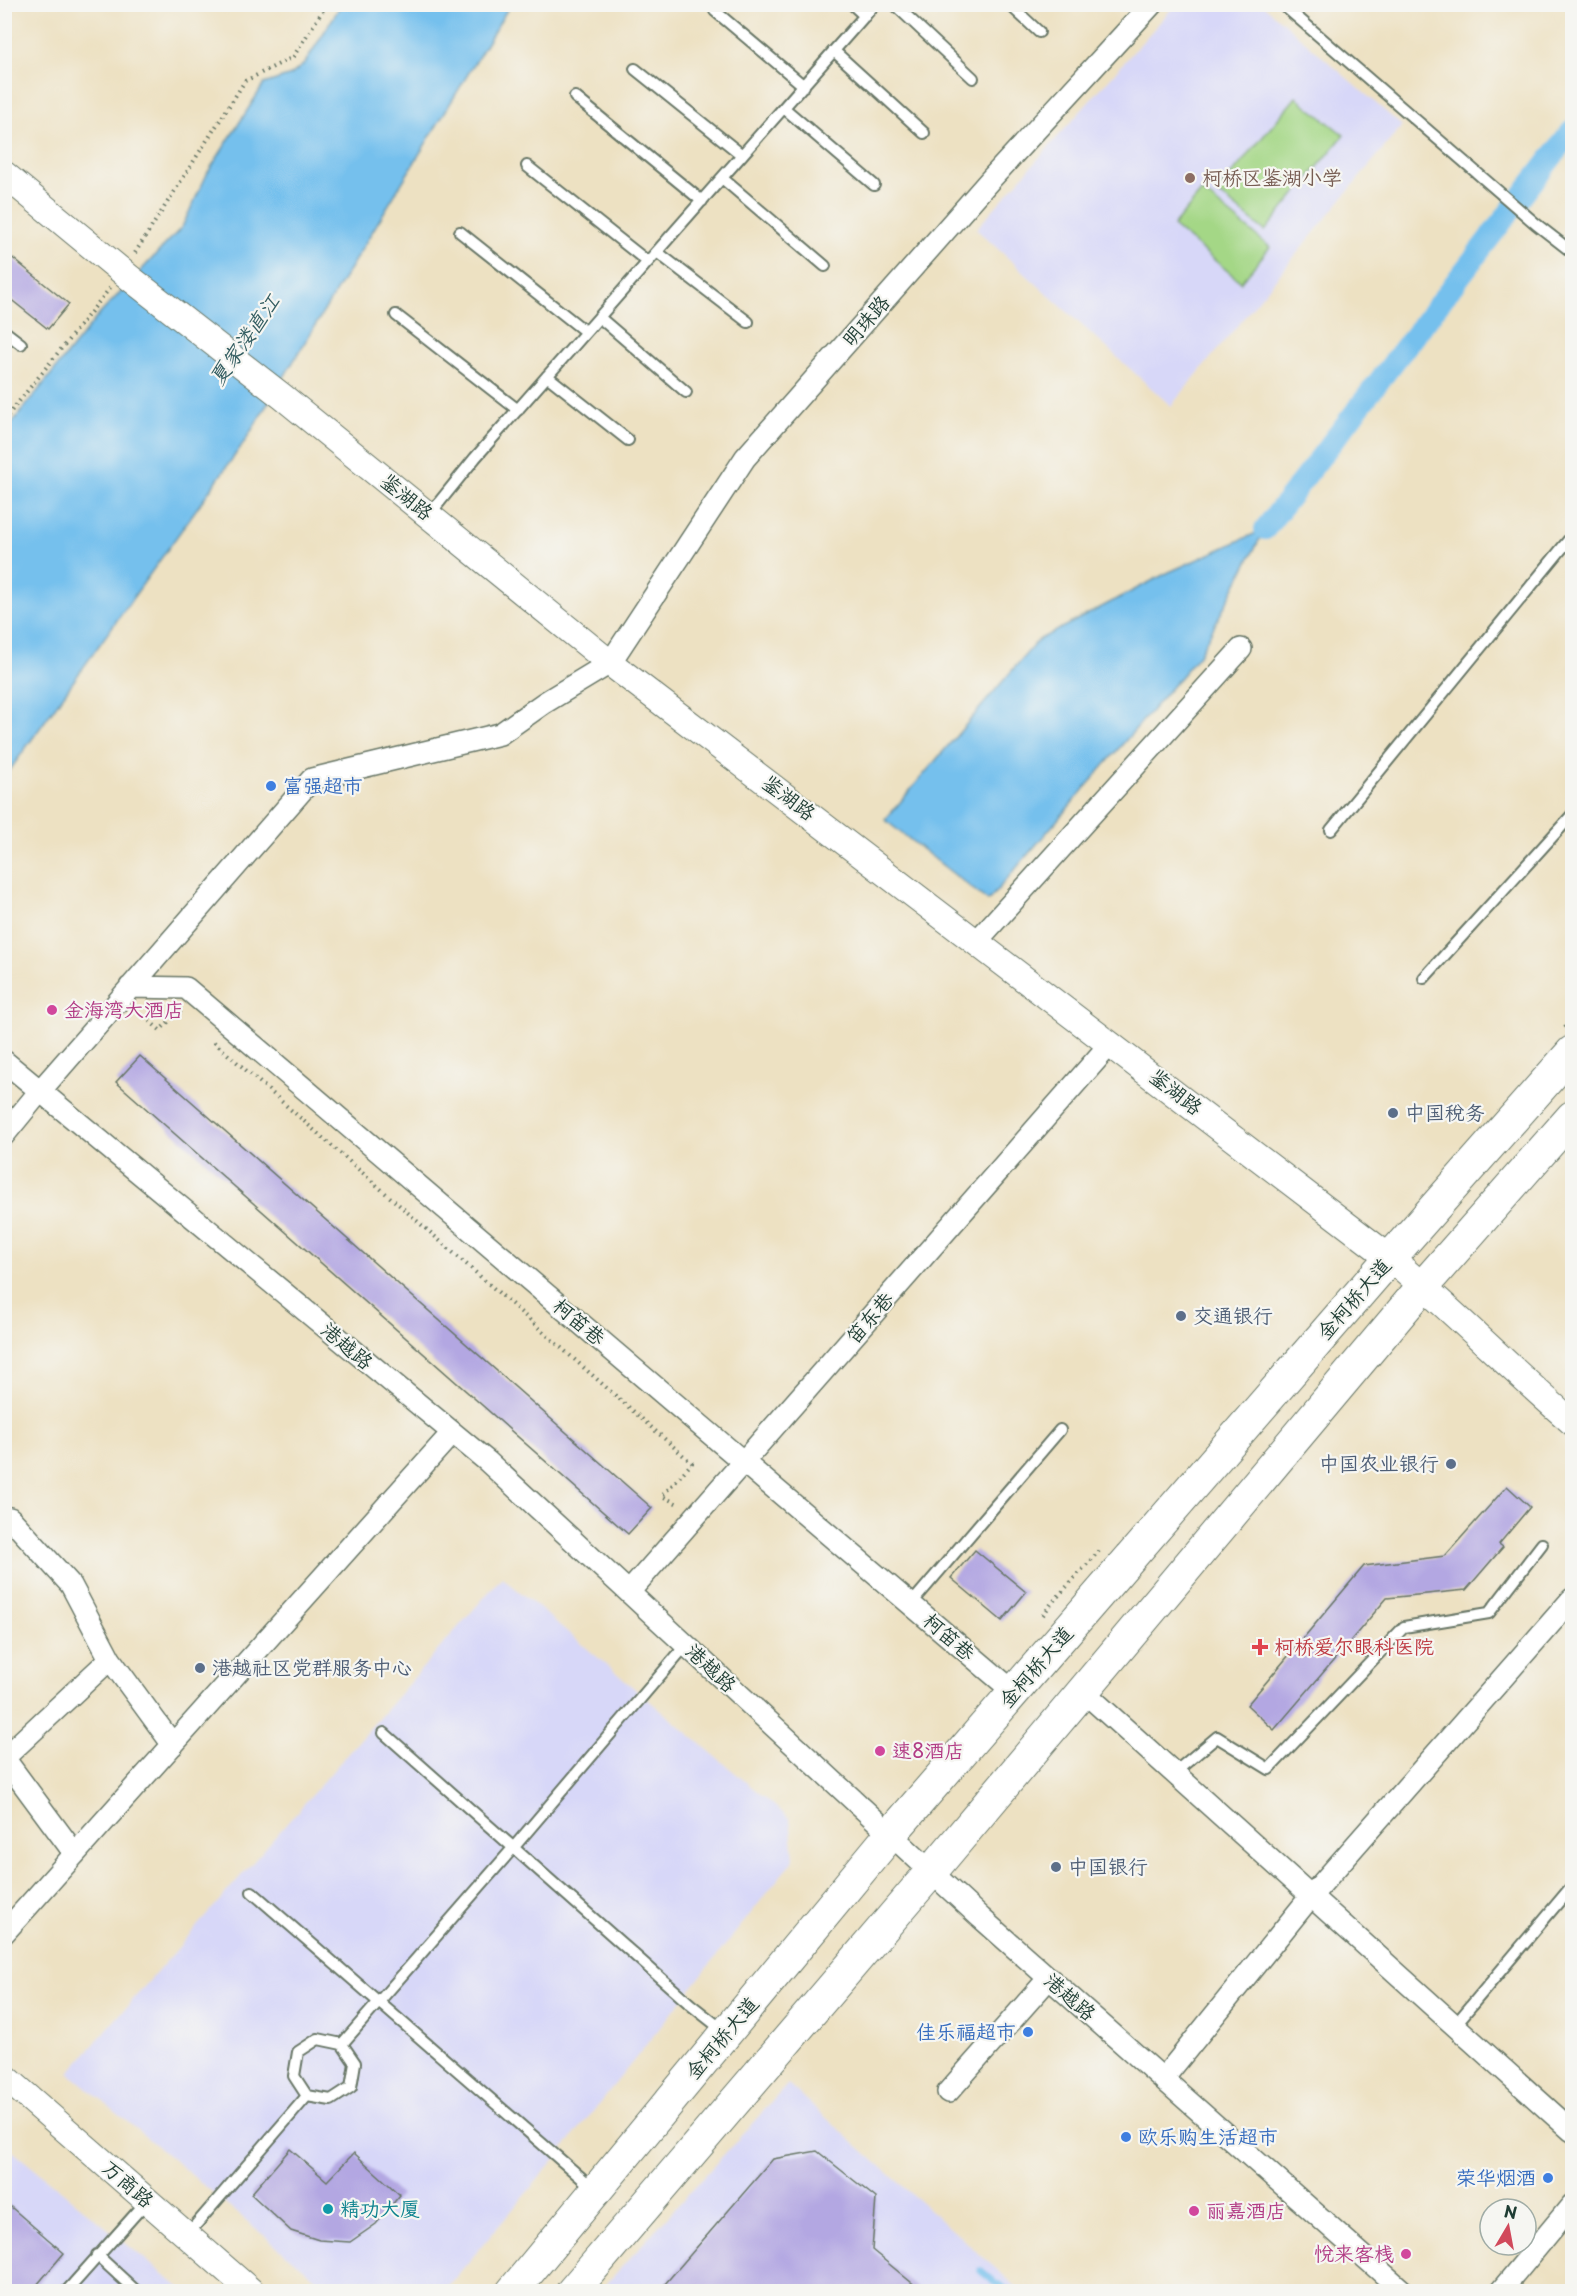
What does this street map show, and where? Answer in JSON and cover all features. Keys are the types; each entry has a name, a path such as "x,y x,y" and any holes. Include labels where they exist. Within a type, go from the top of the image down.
{"main road":[{"name":"金柯桥大道","path":"512,2292 890,1835 1390,1257 1572,1052"},
{"path":"572,2292 931,1872 1424,1285 1572,1117"}],"street":[{"name":"明珠路","path":"610,663 745,458 990,180 1152,4"},
{"name":"鉴湖路","path":"4,174 126,275 283,397 610,663 1112,1043 1390,1257 1424,1285 1536,1392 1572,1422"},
{"path":"977,941 1241,649"},
{"path":"4,1136 40,1091 312,779 500,734 544,703 610,663"},
{"name":"柯笛巷","path":"130,987 186,988 1014,1692"},
{"name":"笛东巷","path":"629,1592 1112,1043"},
{"name":"港越路","path":"4,1061 487,1461 890,1835 1404,2292"},
{"path":"4,1933 452,1433"},
{"path":"4,1517 10,1518 71,1585 110,1659 173,1745"},
{"path":"1163,2079 1311,1896 1572,1599"},
{"path":"75,1854 4,1758 110,1659"},
{"path":"1083,1691 1572,2131"},
{"path":"948,2092 1049,1978"},
{"name":"万商路","path":"4,2076 252,2292"},
{"path":"1500,2292 1572,2205"}],"lane":[{"path":"852,4 865,16"},
{"path":"429,515 547,376 876,4"},
{"path":"894,4 973,78"},
{"path":"1008,4 1039,32"},
{"path":"1282,4 1536,224 1572,252"},
{"path":"715,11 804,86"},
{"path":"834,51 924,133"},
{"path":"635,69 742,155"},
{"path":"575,97 702,201"},
{"path":"784,108 874,184"},
{"path":"527,166 648,262"},
{"path":"722,178 825,266"},
{"path":"460,232 586,332"},
{"path":"657,252 748,322"},
{"path":"396,315 518,410"},
{"path":"600,317 686,392"},
{"path":"4,331 21,344"},
{"path":"547,376 628,440"},
{"path":"1331,830 1572,536"},
{"path":"1424,978 1572,815"},
{"path":"911,1604 1060,1430"},
{"path":"1174,1773 1217,1737 1269,1769 1404,1628 1489,1613 1542,1544"},
{"path":"342,2044 686,1645"},
{"path":"384,1733 691,2005 726,2033"},
{"path":"1455,2025 1572,1886"},
{"path":"252,1892 595,2191"},
{"path":"318,2039 342,2044 355,2063 351,2087 331,2100 307,2096 294,2076 298,2052 318,2039"},
{"path":"187,2235 307,2096"},
{"path":"66,2292 148,2201"},
{"path":"97,2255 137,2292"}],"path":[{"path":"4,420 126,275 244,81 293,57 327,4"},
{"path":"160,1030 179,1012 188,1020"},
{"path":"206,1035 693,1462 662,1496"}],"shaded area":[{"name":"柯桥区鉴湖小学","path":"1175,5 1263,5 1402,126 1171,406 976,229"},
{"path":"502,1577 790,1819 794,1859 556,2158 444,2291 331,2291 69,2073"},
{"path":"788,2084 1021,2291 599,2292"},
{"path":"5,2145 184,2291 5,2291"}],"green space":[{"path":"1296,97 1344,135 1265,231 1217,192"},
{"path":"1202,191 1270,247 1241,282 1173,226"}],"water":[{"name":"夏家溇直江","path":"341,5 510,5 245,441 5,777 4,433 97,317 182,227 208,172 264,84 291,75 305,63"},
{"path":"1265,529 1199,655 988,901 885,820 1038,640 1167,573"}],"building":[{"path":"4,251 69,304 48,329 4,294"},
{"path":"140,1056 652,1508 628,1534 116,1082"},
{"path":"1507,1486 1530,1507 1499,1544 1503,1547 1466,1590 1387,1598 1274,1730 1247,1705 1364,1566 1445,1556"},
{"path":"975,1550 1026,1592 1002,1621 951,1578"},
{"name":"精功大厦","path":"290,2149 327,2181 354,2153 400,2195 376,2224 350,2242 319,2240 291,2231 251,2194"},
{"path":"817,2151 876,2198 872,2250 923,2292 658,2292 773,2159"},
{"path":"4,2201 64,2253 31,2292 4,2292"}],"waterway":[{"path":"1265,529 1572,131"},
{"path":"981,2271 1008,2292"},
{"path":"1567,2292 1572,2284"}],"place":[{"name":"柯桥区鉴湖小学","path":"1190,178"},
{"name":"富强超市","path":"271,786"},
{"name":"金海湾大酒店","path":"52,1010"},
{"name":"中国税务","path":"1393,1113"},
{"name":"交通银行","path":"1181,1316"},
{"name":"中国农业银行","path":"1451,1464"},
{"name":"柯桥爱尔眼科医院","path":"1260,1647"},
{"name":"港越社区党群服务中心","path":"200,1668"},
{"name":"速8酒店","path":"880,1751"},
{"name":"中国银行","path":"1056,1867"},
{"name":"佳乐福超市","path":"1028,2032"},
{"name":"欧乐购生活超市","path":"1126,2137"},
{"name":"荣华烟酒","path":"1548,2178"},
{"name":"精功大厦","path":"328,2209"},
{"name":"丽嘉酒店","path":"1194,2211"},
{"name":"悦来客栈","path":"1406,2254"}]}
